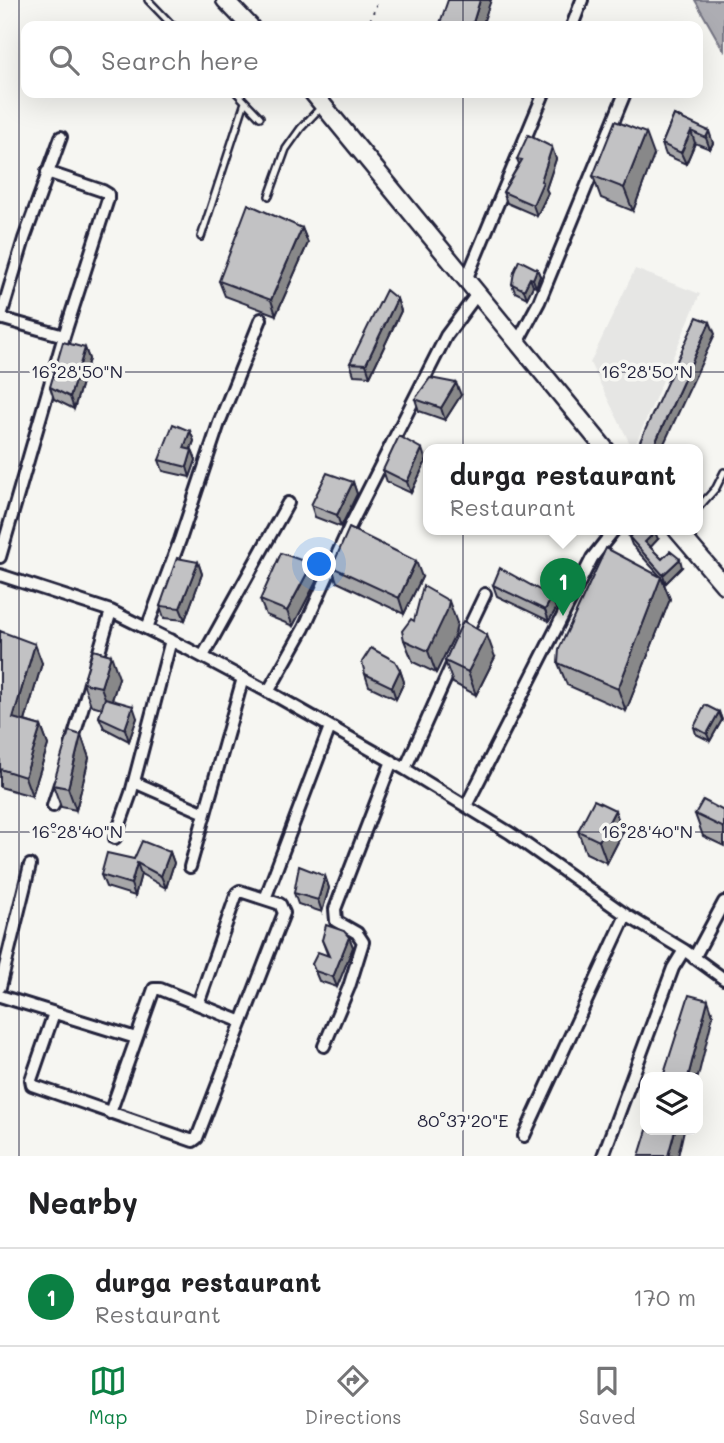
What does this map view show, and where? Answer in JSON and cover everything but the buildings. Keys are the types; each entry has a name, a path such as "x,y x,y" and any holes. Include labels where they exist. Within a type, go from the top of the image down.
{"street":[{"path":"225,0 245,21"},
{"path":"574,21 583,0"},
{"path":"318,98 601,444"},
{"path":"466,280 542,98"},
{"path":"517,343 539,302 623,98"},
{"path":"61,137 0,318 64,336"},
{"path":"0,557 108,194 47,172"},
{"path":"268,692 304,628 350,526 446,336 477,294"},
{"path":"147,628 219,423 261,319"},
{"path":"203,656 288,503"},
{"path":"466,806 592,558 610,535"},
{"path":"680,535 724,585"},
{"path":"0,575 111,611 203,656 330,726 510,833 626,915 684,950 724,979"},
{"path":"405,769 485,594"},
{"path":"69,755 111,611"},
{"path":"115,838 134,782 171,640"},
{"path":"190,867 243,678"},
{"path":"265,899 330,726"},
{"path":"324,1046 349,987 363,942 358,933 336,921 335,909 392,761"},
{"path":"54,806 65,768"},
{"path":"134,782 205,813"},
{"path":"0,987 30,865"},
{"path":"54,1013 31,1084 193,1141 197,1138 284,912 280,904 240,891 237,893 198,1004"},
{"path":"694,958 724,902"},
{"path":"524,1136 626,915"},
{"path":"603,1156 673,968 684,950"},
{"path":"110,1113 154,989 160,989 242,1022"},
{"path":"0,996 136,1038"}],"lane":[{"path":"148,0 168,21"},
{"path":"241,98 260,117"},
{"path":"269,196 286,149 318,98"},
{"path":"201,237 245,102"},
{"path":"703,502 716,488 724,472"}],"path":[{"path":"370,21 378,0"}],"shaded area":[{"path":"695,0 724,0 724,50 720,44"},
{"path":"635,269 700,294 636,444 630,444 590,363"}],"place":[{"name":"durga restaurant","path":"563,616"}]}
